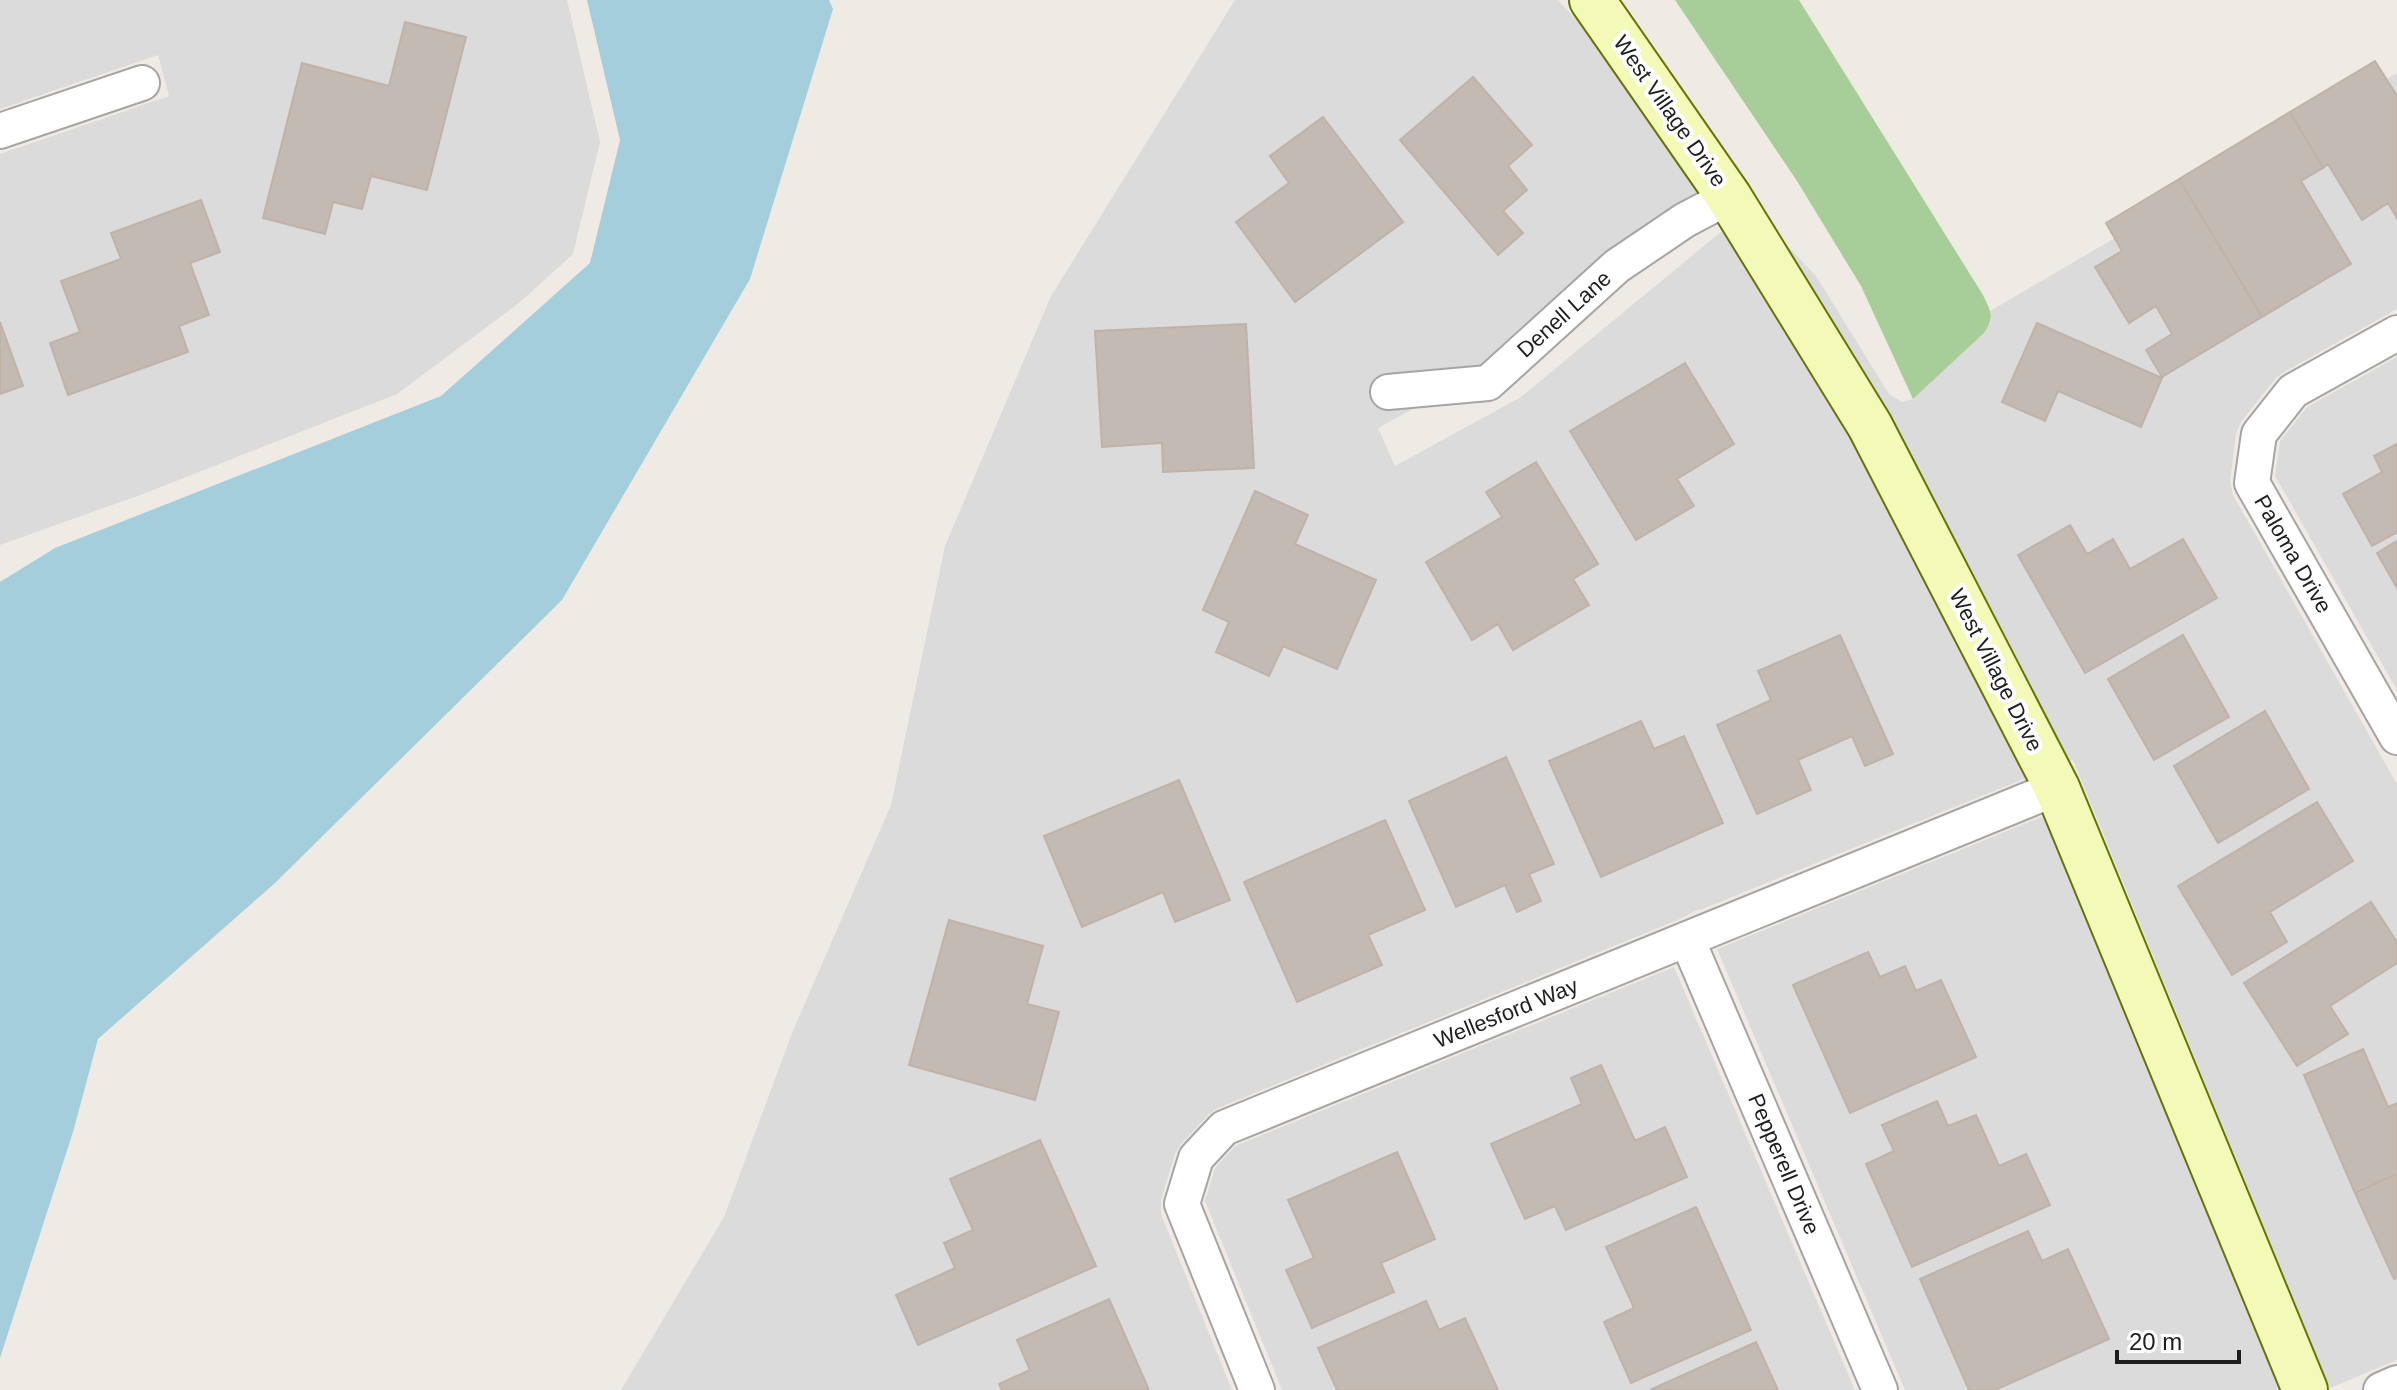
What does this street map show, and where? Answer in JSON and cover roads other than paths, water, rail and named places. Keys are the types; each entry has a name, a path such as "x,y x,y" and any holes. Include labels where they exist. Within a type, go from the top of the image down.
{"street":[{"name":"West Village Drive","path":"1592,0 1729,197 1870,426 2057,788 2305,1390"},
{"path":"0,131 142,83"},
{"name":"Denell Lane","path":"1388,392 1488,383 1617,266 1685,220 1729,197"},
{"name":"Paloma Drive","path":"2397,333 2293,391 2259,434 2252,483 2397,737"},
{"name":"Wellesford Way","path":"1257,1390 1182,1204 1196,1158 1224,1128 2057,788"},
{"name":"Pepperell Drive","path":"1687,939 1880,1390"},
{"path":"2381,1390 2397,1383"}],"water":[{"path":"587,0 829,0 833,9 750,279 562,600 275,883 98,1039 73,1132 0,1358 0,582 55,548 441,396 590,263 620,140"}]}
